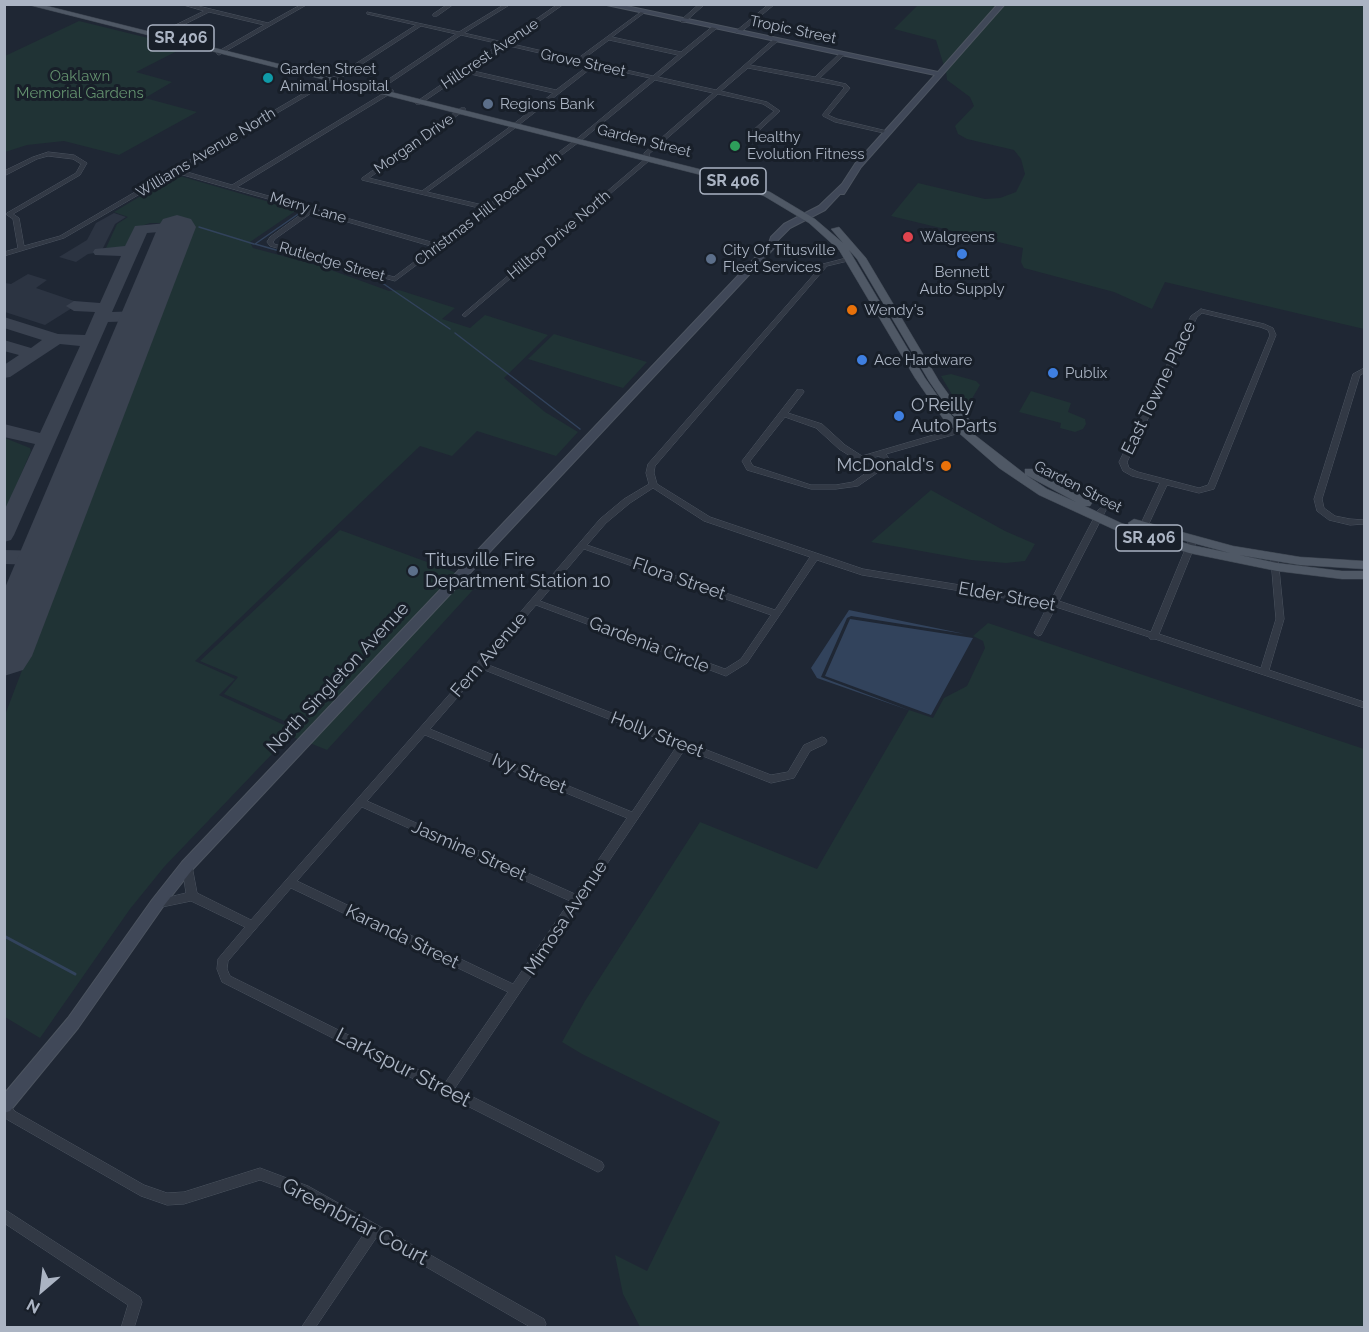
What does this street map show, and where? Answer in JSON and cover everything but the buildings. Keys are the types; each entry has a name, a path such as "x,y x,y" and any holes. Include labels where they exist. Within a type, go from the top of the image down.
{"main road":[{"name":"Garden Street","path":"28,4 54,8 295,69 338,77 460,111 647,156 742,184 767,194 813,216 850,242 966,429"},
{"name":"Garden Street","path":"295,69 328,81 382,91"},
{"name":"Garden Street","path":"813,216 850,259 929,393 948,418 966,429 1003,465 1035,486 1142,531 1191,545 1276,562 1364,571"},
{"path":"874,301 884,310 896,316"},
{"path":"883,317 895,321 905,332"}],"street":[{"path":"182,4 269,25"},
{"path":"222,51 306,4"},
{"path":"435,15 452,4"},
{"path":"234,186 382,91 459,35 509,4"},
{"name":"Hillcrest Avenue","path":"421,101 562,4"},
{"name":"Tropic Street","path":"605,4 631,7 642,12 683,21 940,74"},
{"path":"683,21 703,4"},
{"path":"738,32 773,4"},
{"name":"North Singleton Avenue","path":"4,1107 73,1023 157,904 187,866 773,243 774,239 787,226 813,216 843,186 1002,4"},
{"path":"160,35 207,10"},
{"path":"576,62 642,12"},
{"name":"Grove Street","path":"369,13 576,62 765,103 777,111 751,135"},
{"name":"Williams Avenue North","path":"4,254 62,237 338,77 419,25"},
{"name":"Christmas Hill Road North","path":"396,279 578,140 715,27"},
{"path":"608,38 682,54"},
{"name":"Hilltop Drive North","path":"465,315 776,40"},
{"path":"816,79 842,54"},
{"path":"425,191 592,65"},
{"path":"747,66 844,85 847,88 825,113 828,117 888,132"},
{"path":"465,71 556,92"},
{"name":"Morgan Drive","path":"425,191 364,179 460,111"},
{"path":"4,174 48,154 74,157 84,163 78,174 7,214"},
{"name":"Merry Lane","path":"176,171 439,246"},
{"path":"425,191 490,209"},
{"name":"Rutledge Street","path":"312,210 270,242 272,245 396,279"},
{"path":"7,214 16,218 21,249"},
{"path":"653,484 651,466 825,265 850,259"},
{"name":"East Towne Place","path":"1206,311 1262,324 1271,329 1273,335 1211,487 1199,491 1164,483 1130,472 1124,462 1194,316 1197,312 1206,311"},
{"path":"1365,370 1358,374 1318,499 1320,509 1332,518 1350,522 1365,522"},
{"path":"800,392 746,461 750,468 811,487 836,487 855,484 886,462 882,454"},
{"path":"783,414 819,426 842,447 861,459 966,429"},
{"path":"1142,531 1164,483"},
{"name":"Fern Avenue","path":"223,959 535,602 603,520 653,484"},
{"name":"Elder Street","path":"653,484 707,519 862,572 1054,603 1365,705"},
{"path":"1038,633 1100,514"},
{"path":"1154,637 1191,545"},
{"name":"Flora Street","path":"583,546 775,613"},
{"name":"Gardenia Circle","path":"535,602 726,672 744,661 815,557"},
{"path":"1264,672 1280,619 1276,562"},
{"name":"Holly Street","path":"480,665 771,779 790,775 807,748 822,741"},
{"name":"Ivy Street","path":"423,730 635,817"},
{"name":"Mimosa Avenue","path":"447,1090 683,745"},
{"name":"Jasmine Street","path":"361,802 578,900"},
{"path":"187,866 192,896"},
{"name":"Karanda Street","path":"289,882 516,991"},
{"path":"157,904 192,896 252,925"},
{"name":"Larkspur Street","path":"223,959 222,969 226,979 598,1166"},
{"name":"Greenbriar Court","path":"4,1107 12,1116 141,1190 167,1199 184,1198 260,1174 304,1191 538,1324"},
{"path":"4,1215 135,1302 127,1328"},
{"path":"307,1328 374,1230"}],"shaded area":[{"path":"114,213 126,217 115,224 101,252 88,254 76,262 59,257 87,240 96,223"},
{"path":"28,274 47,280 36,288 80,303 45,325 5,312 5,283 11,284"}],"green space":[{"path":"918,5 999,5 944,66 936,40 894,29"},
{"path":"1004,5 1364,5 1364,329 1165,282 1152,309 1114,292 1024,268 1021,262 1023,248 891,216 918,183 985,199 1000,198 1016,192 1025,174 1021,159 1014,150 967,139 958,134 955,126 974,106 970,97 947,80 946,71"},
{"name":"Oaklawn Memorial Gardens","path":"79,21 185,47 136,72 172,82 145,98 197,112 119,155 64,141 27,145 5,152 5,56"},
{"path":"174,176 297,210 250,242 253,248 320,266 389,291 399,290 455,308 442,319 470,328 485,315 548,335 504,378 545,412 578,432 556,456 477,431 452,456 420,446 195,661 235,679 219,695 295,730 164,867 130,909 40,1038 5,1017 5,715 192,223 150,223 136,228 125,247 106,248 117,224 128,217 114,212"},
{"path":"554,334 647,362 623,388 528,359"},
{"path":"951,374 976,381 980,385 967,407 957,403 941,376"},
{"path":"1031,391 1071,403 1068,412 1085,419 1086,424 1083,429 1075,432 1060,428 1061,423 1019,412"},
{"path":"5,438 30,448 31,451 5,512"},
{"path":"931,490 1005,531 1035,544 1025,561 1006,563 971,560 871,542"},
{"path":"340,530 457,573 300,740 293,737 299,730 298,727 224,694 238,677 200,661"},
{"path":"464,575 481,581 327,750 307,742"},
{"path":"988,623 1364,749 1364,1327 640,1327 623,1294 615,1255 647,1271 720,1122 562,1042 585,1001 700,822 817,869 909,710 933,718 944,698 967,686 985,648 983,641 973,636"}],"water":[{"path":"849,610 965,634 851,616 847,618 821,677 911,711 817,678 811,668"},
{"path":"850,619 973,638 931,715 825,676"}],"waterway":[{"path":"304,210 255,244 375,278 450,329"},
{"path":"199,227 254,244"},
{"path":"455,333 580,429"},
{"path":"4,936 75,974"}],"taxiway":[{"path":"47,440 141,229 177,227"},
{"path":"101,252 130,251"},
{"path":"74,306 105,308"},
{"path":"102,317 140,316"},
{"path":"4,322 56,339"},
{"path":"4,373 56,339"},
{"path":"56,339 90,341"},
{"path":"4,345 33,354"},
{"path":"4,430 24,437 47,440"},
{"path":"4,535 47,440"},
{"path":"4,557 44,558"}],"runway":[{"path":"4,656 177,227"}],"place":[{"name":"Garden Street Animal Hospital","path":"268,78"},
{"name":"Regions Bank","path":"488,104"},
{"name":"Healthy Evolution Fitness","path":"735,146"},
{"name":"Walgreens","path":"908,237"},
{"name":"Bennett Auto Supply","path":"962,254"},
{"name":"City Of Titusville Fleet Services","path":"711,259"},
{"name":"Wendy's","path":"852,310"},
{"name":"Ace Hardware","path":"862,360"},
{"name":"Publix","path":"1053,373"},
{"name":"O'Reilly Auto Parts","path":"899,416"},
{"name":"McDonald's","path":"946,466"},
{"name":"Titusville Fire Department Station 10","path":"413,571"}]}
